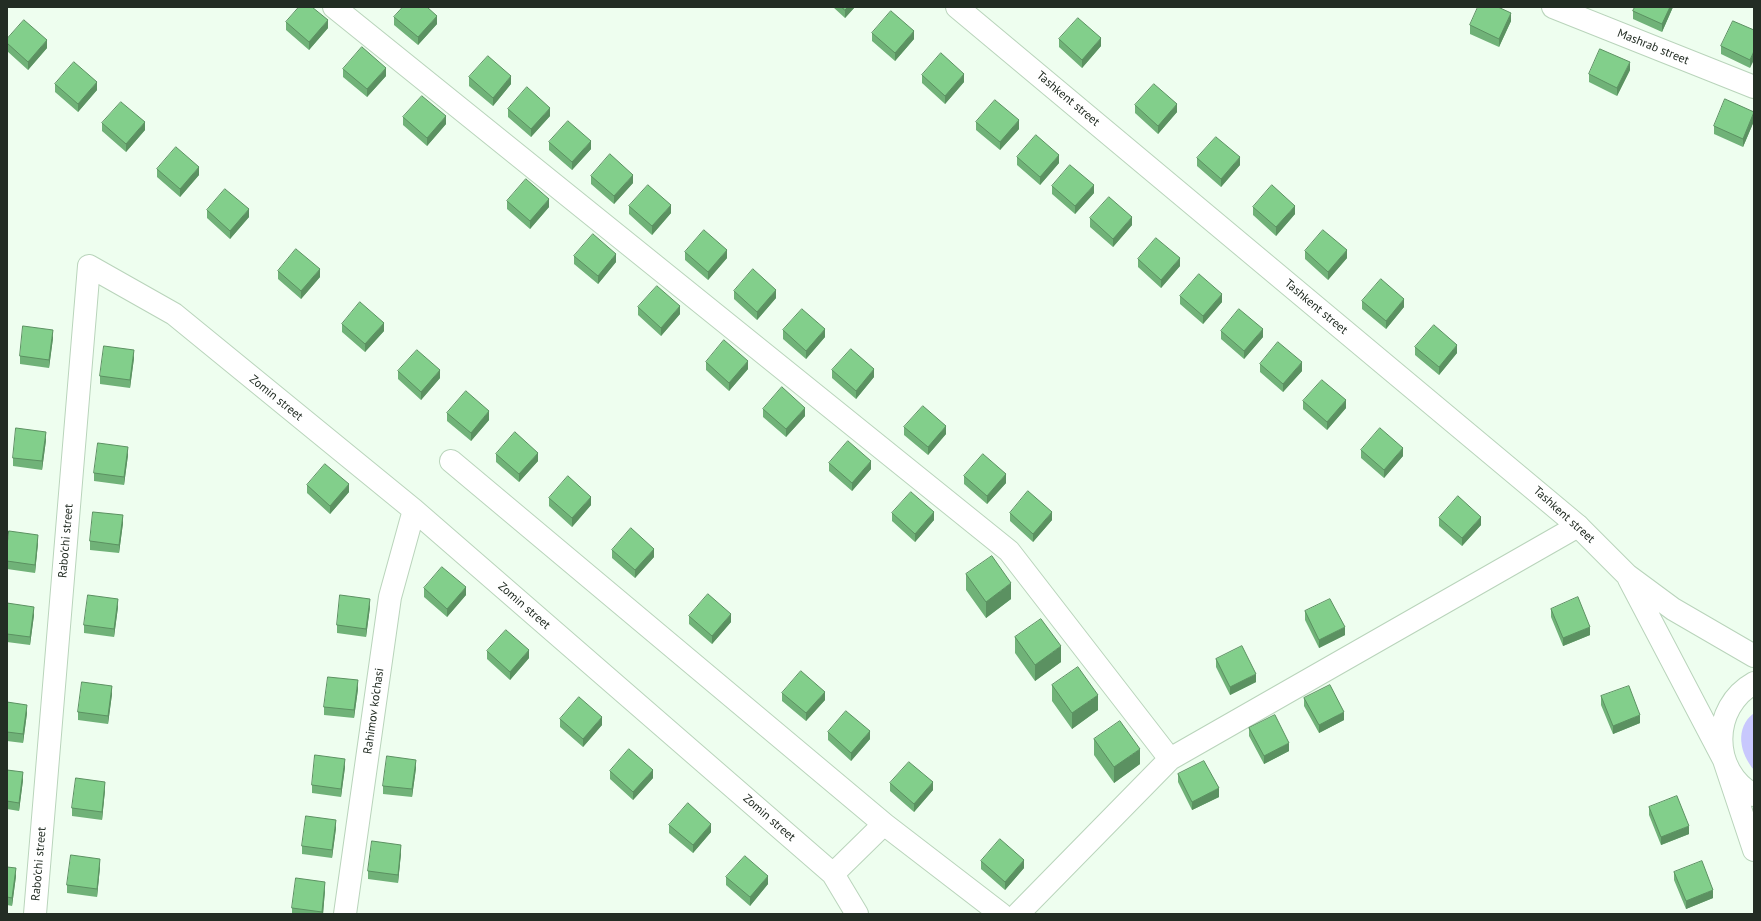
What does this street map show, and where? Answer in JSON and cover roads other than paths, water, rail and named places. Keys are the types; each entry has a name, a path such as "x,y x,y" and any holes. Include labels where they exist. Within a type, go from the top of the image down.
{"street":[{"path":"334,7 1009,551 1170,759"},
{"name":"Tashkent street","path":"957,7 1578,526 1627,575 1673,609 1754,656"},
{"name":"Mashrab street","path":"1552,7 1754,87"},
{"name":"Rabo'chi street","path":"35,914 88,266 174,314"},
{"name":"Zomin street","path":"174,314 414,510 833,874 857,914"},
{"path":"451,461 884,824 1001,914"},
{"name":"Rahimov ko'chasi","path":"345,914 390,597 414,510"},
{"path":"1018,914 1170,759 1578,526"},
{"path":"1627,575 1730,772 1739,784 1754,795"},
{"path":"1754,683 1737,696 1729,707 1721,733 1724,760 1754,850"},
{"path":"833,874 884,824"}]}
